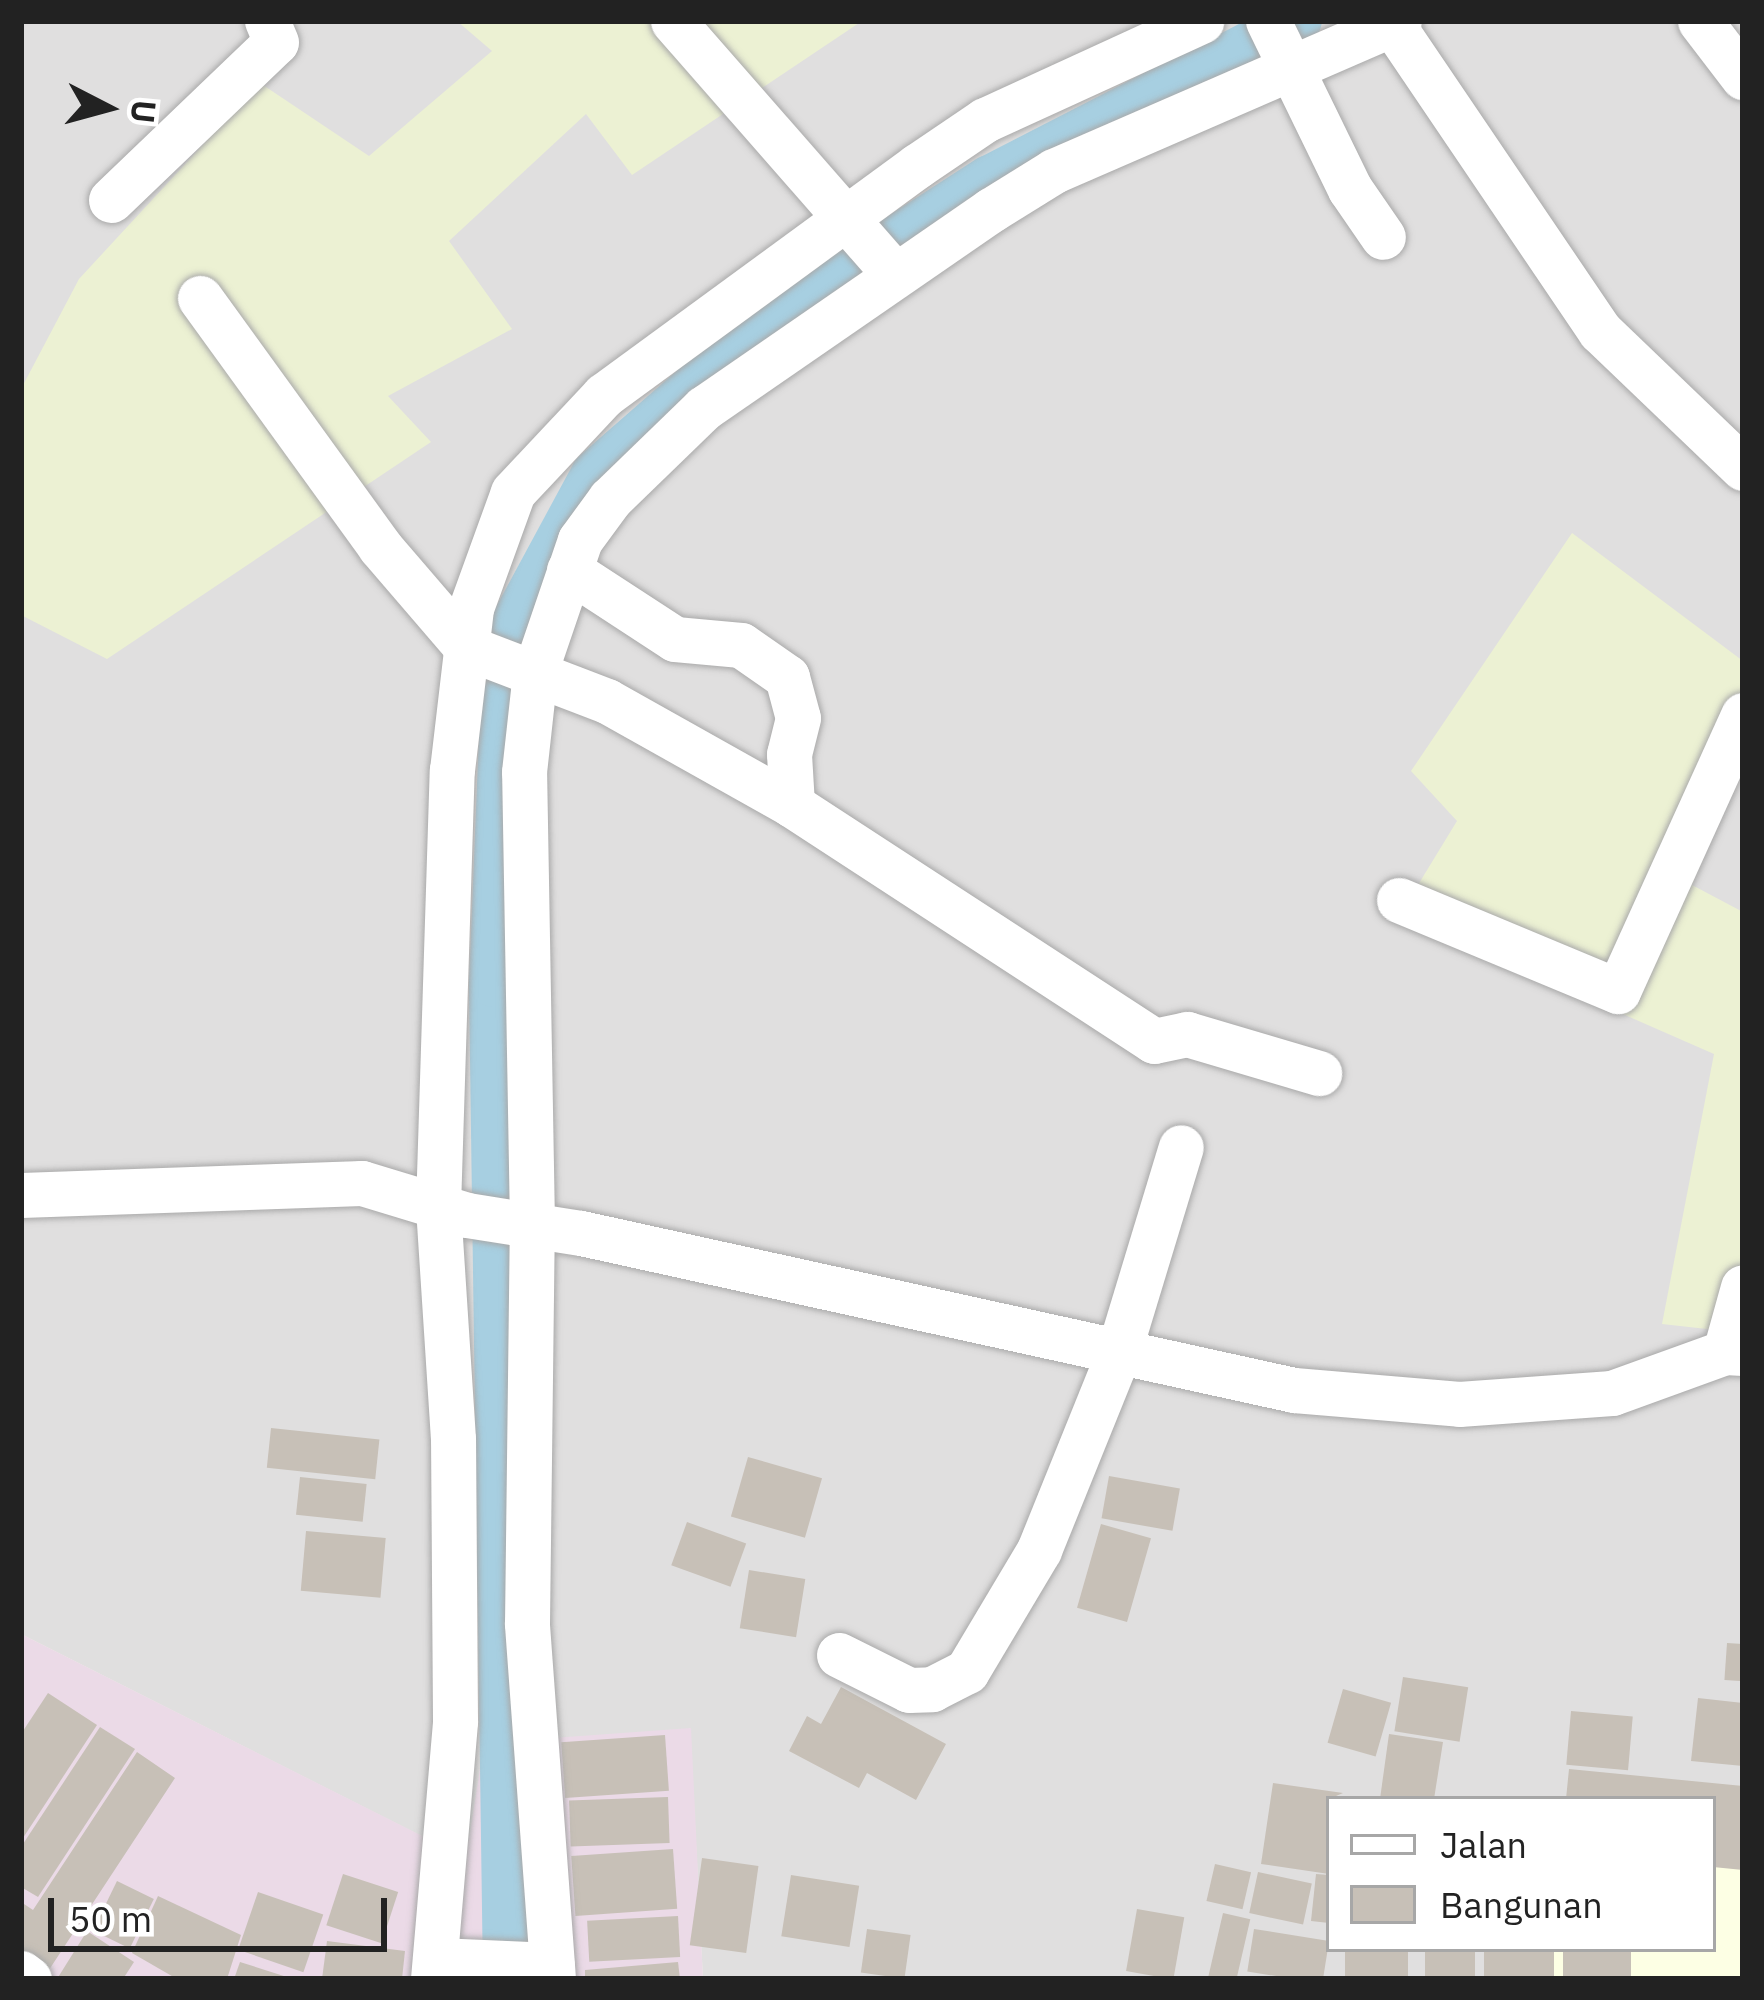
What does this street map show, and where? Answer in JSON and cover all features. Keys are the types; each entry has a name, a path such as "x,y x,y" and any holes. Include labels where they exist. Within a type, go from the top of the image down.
{"street":[{"path":"111,200 276,42 267,21"},
{"path":"673,21 888,268"},
{"path":"1201,21 985,120 604,395 513,493 471,608 502,661 524,772 526,1623 547,1969 443,1966 454,1721 452,770 502,661 569,570 610,499 704,408 888,268 1278,46 1395,22 1600,331 1743,468"},
{"path":"1700,21 1743,77"},
{"path":"1278,46 1383,237"},
{"path":"200,298 380,547 502,661 607,701 792,805 1154,1041 1187,1034 1318,1073"},
{"path":"569,570 675,639 741,645 787,677 798,718 789,754 792,805"},
{"path":"1399,900 1618,992 1743,715"},
{"path":"839,1655 909,1690 932,1689 967,1671 1039,1550 1118,1354 1181,1147"},
{"path":"21,1195 288,1179 381,1186 453,1211 1294,1390 1459,1403 1612,1393 1734,1352 1743,1287"},
{"path":"21,1973 29,1979"}],"shaded area":[{"path":"21,21 1743,21 1743,1979 703,1979 690,1728 467,1859 21,1634"},
{"path":"457,21 862,21 632,175 586,114 449,241 512,329 388,396 431,442 107,659 21,615 21,389 79,279 260,83 369,156 492,51"},
{"path":"1572,533 1743,661 1743,761 1692,885 1743,912 1743,1333 1662,1324 1714,1054 1399,916 1457,821 1411,771"},
{"path":"21,1634 466,1858 484,1743 691,1728 703,1979 21,1979"},
{"path":"1716,1801 1743,1803 1743,1979 1551,1979 1551,1952 1716,1952"}],"building":[{"path":"271,1428 379,1439 375,1479 267,1468"},
{"path":"748,1457 822,1478 805,1538 731,1517"},
{"path":"1109,1476 1180,1489 1172,1531 1102,1518"},
{"path":"300,1477 367,1484 363,1522 296,1515"},
{"path":"687,1522 746,1544 730,1587 671,1565"},
{"path":"1101,1524 1151,1538 1127,1622 1077,1608"},
{"path":"306,1531 386,1538 380,1598 301,1591"},
{"path":"749,1570 805,1579 796,1637 740,1628"},
{"path":"1727,1643 1743,1644 1740,1681 1724,1680"},
{"path":"1403,1677 1468,1687 1460,1742 1394,1731"},
{"path":"841,1687 946,1744 916,1800 867,1773 859,1788 789,1751 807,1716 821,1724"},
{"path":"1343,1689 1391,1703 1376,1757 1328,1743"},
{"path":"48,1693 97,1725 21,1841 21,1734"},
{"path":"1698,1698 1743,1703 1743,1766 1691,1761"},
{"path":"1571,1711 1633,1716 1628,1770 1566,1765"},
{"path":"100,1727 135,1749 38,1897 21,1887 21,1847"},
{"path":"1389,1734 1443,1742 1434,1796 1380,1796"},
{"path":"665,1735 669,1791 565,1798 561,1742"},
{"path":"137,1752 175,1778 43,1979 21,1970 21,1902 33,1910"},
{"path":"1569,1769 1743,1786 1743,1870 1716,1867 1716,1796 1566,1796"},
{"path":"1273,1783 1343,1793 1326,1796 1326,1874 1261,1864"},
{"path":"668,1797 670,1843 571,1846 569,1800"},
{"path":"673,1849 677,1909 575,1916 571,1856"},
{"path":"702,1858 758,1866 746,1953 690,1945"},
{"path":"1215,1864 1251,1872 1243,1909 1206,1901"},
{"path":"1258,1872 1312,1883 1303,1925 1249,1913"},
{"path":"343,1874 398,1892 381,1943 326,1925"},
{"path":"1316,1874 1326,1875 1326,1923 1311,1921"},
{"path":"791,1875 859,1886 849,1947 781,1936"},
{"path":"117,1881 154,1899 130,1948 93,1930"},
{"path":"258,1892 323,1914 303,1972 238,1950"},
{"path":"158,1896 241,1935 227,1979 177,1979 132,1953"},
{"path":"1137,1909 1184,1917 1173,1979 1126,1971"},
{"path":"1223,1913 1250,1919 1236,1979 1208,1979"},
{"path":"678,1916 680,1957 589,1962 587,1921"},
{"path":"867,1929 911,1935 904,1979 861,1973"},
{"path":"1254,1929 1326,1940 1323,1979 1247,1971"},
{"path":"87,1931 134,1962 123,1979 57,1979"},
{"path":"327,1941 405,1951 402,1979 322,1979"},
{"path":"1345,1952 1408,1952 1408,1979 1345,1979"},
{"path":"1425,1952 1475,1952 1475,1979 1425,1979"},
{"path":"1484,1952 1554,1952 1554,1979 1484,1979"},
{"path":"1563,1952 1631,1952 1631,1979 1563,1979"},
{"path":"240,1962 290,1978 234,1979"},
{"path":"678,1962 680,1979 585,1979 585,1970"}],"waterway":[{"path":"507,1979 493,983 507,637 595,474 774,318 990,179 1298,21"}]}
